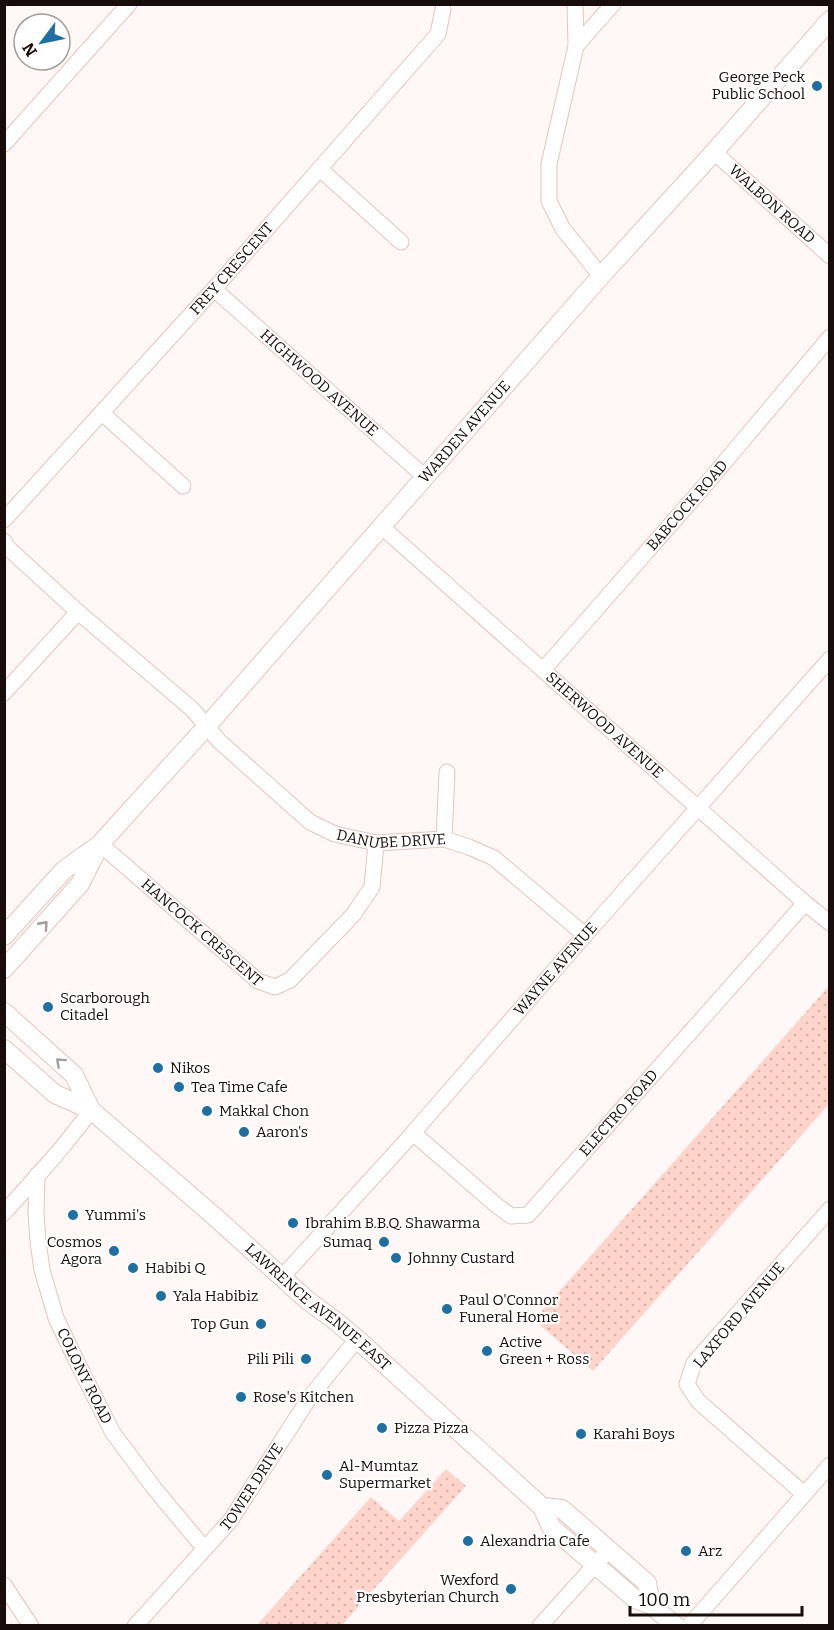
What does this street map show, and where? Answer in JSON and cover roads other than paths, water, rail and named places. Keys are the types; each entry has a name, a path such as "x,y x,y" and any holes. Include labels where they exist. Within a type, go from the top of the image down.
{"main road":[{"name":"WARDEN AVENUE","path":"4,936 64,870 100,844 206,727 601,276 830,20"},
{"name":"WARDEN AVENUE","path":"4,969 80,884 100,844"},
{"name":"LAWRENCE AVENUE EAST","path":"4,1012 74,1075 92,1110"},
{"name":"LAWRENCE AVENUE EAST","path":"4,1048 55,1094 92,1110 307,1300 357,1339 542,1506 551,1527 635,1599 651,1605 676,1626"},
{"name":"LAWRENCE AVENUE EAST","path":"542,1506 562,1509 647,1582 651,1605"}],"street":[{"path":"4,144 129,4"},
{"path":"575,4 576,46 549,164 549,201 563,229 601,276"},
{"path":"576,46 613,4"},
{"name":"FREY CRESCENT","path":"4,520 214,289 438,34 443,9"},
{"name":"WALBON ROAD","path":"714,152 830,256"},
{"path":"320,169 401,242"},
{"name":"HIGHWOOD AVENUE","path":"214,289 424,477"},
{"name":"BABCOCK ROAD","path":"543,670 707,483 830,337"},
{"path":"102,413 183,486"},
{"name":"SHERWOOD AVENUE","path":"382,527 805,903 828,919"},
{"path":"4,541 7,547 78,612 192,709 206,727"},
{"path":"4,693 78,612"},
{"name":"WAYNE AVENUE","path":"282,1277 413,1133 830,659"},
{"name":"DANUBE DRIVE","path":"206,727 310,822 335,834 376,843 444,839 494,858 585,935"},
{"path":"444,839 447,772"},
{"name":"HANCOCK CRESCENT","path":"100,844 258,981 275,987 290,980 353,915 372,887 376,843"},
{"name":"ELECTRO ROAD","path":"413,1133 495,1204 512,1216 528,1215 805,903"},
{"path":"4,1213 92,1110"},
{"name":"COLONY ROAD","path":"37,1175 37,1231 42,1270 56,1318 113,1432 154,1488 204,1548"},
{"name":"LAXFORD AVENUE","path":"804,1494 698,1401 687,1384 694,1363 830,1209"},
{"name":"TOWER DRIVE","path":"135,1626 230,1521 310,1397 357,1339"},
{"path":"689,1626 830,1465"},
{"path":"540,1626 609,1550"},
{"path":"4,1585 31,1626"}],"place":[{"name":"George Peck Public School","path":"817,86"},
{"name":"Scarborough Citadel","path":"48,1007"},
{"name":"Nikos","path":"158,1068"},
{"name":"Tea Time Cafe","path":"179,1087"},
{"name":"Makkal Chon","path":"207,1111"},
{"name":"Aaron's","path":"244,1132"},
{"name":"Yummi's","path":"73,1215"},
{"name":"Ibrahim B.B.Q. Shawarma","path":"293,1223"},
{"name":"Sumaq","path":"384,1242"},
{"name":"Cosmos Agora","path":"114,1251"},
{"name":"Johnny Custard","path":"396,1258"},
{"name":"Habibi Q","path":"133,1268"},
{"name":"Yala Habibiz","path":"161,1296"},
{"name":"Paul O'Connor Funeral Home","path":"447,1309"},
{"name":"Top Gun","path":"261,1324"},
{"name":"Active Green + Ross","path":"487,1351"},
{"name":"Pili Pili","path":"306,1359"},
{"name":"Rose's Kitchen","path":"241,1397"},
{"name":"Pizza Pizza","path":"382,1428"},
{"name":"Karahi Boys","path":"581,1434"},
{"name":"Al-Mumtaz Supermarket","path":"327,1475"},
{"name":"Alexandria Cafe","path":"468,1541"},
{"name":"Arz","path":"686,1551"},
{"name":"Wexford Presbyterian Church","path":"511,1589"}]}
